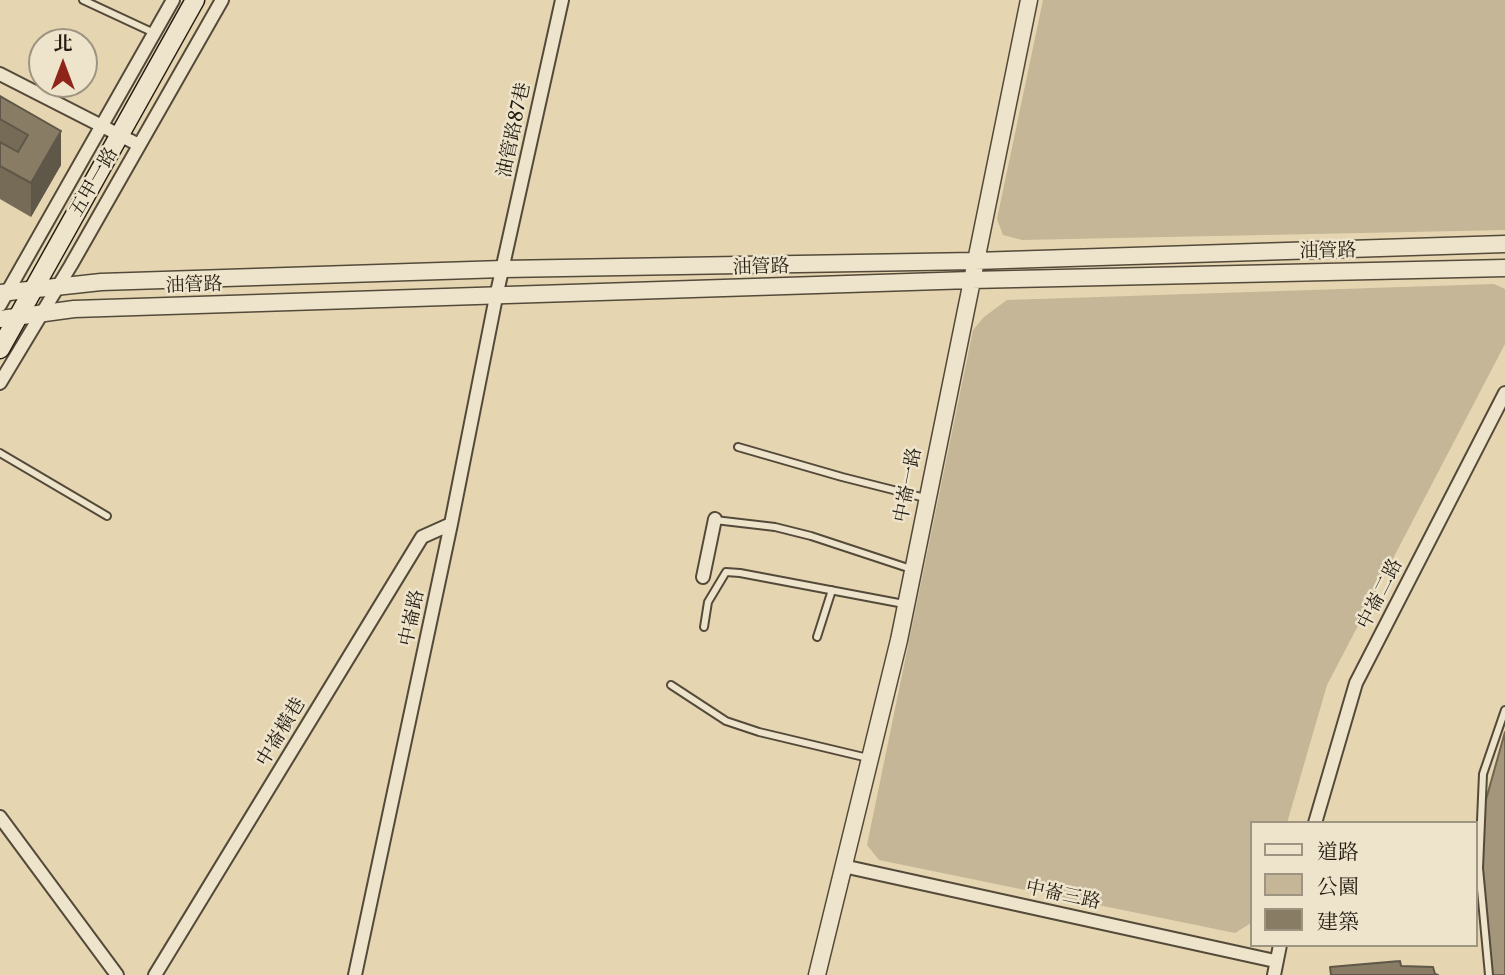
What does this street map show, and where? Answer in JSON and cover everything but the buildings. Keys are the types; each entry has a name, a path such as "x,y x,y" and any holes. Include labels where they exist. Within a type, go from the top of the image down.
{"main road":[{"name":"五甲一路","path":"0,349 195,0"}],"street":[{"name":"五甲一路","path":"3,296 173,0"},
{"name":"五甲一路","path":"0,383 222,0"},
{"name":"油管路87巷","path":"503,269 562,0"},
{"name":"中崙一路","path":"817,975 906,604 1028,0"},
{"path":"0,74 139,145"},
{"name":"油管路","path":"3,296 34,288 115,281 503,269 975,261 1505,244"},
{"name":"油管路","path":"0,319 87,309 971,280 1505,268"},
{"name":"中崙路","path":"355,975 452,524 503,269"},
{"name":"中崙二路","path":"1316,821 1356,683 1505,393"},
{"path":"703,577 715,519"},
{"name":"中崙橫巷","path":"155,975 422,537 452,524"},
{"path":"0,817 117,975"},
{"name":"中崙三路","path":"843,866 1275,961"},
{"path":"1275,975 1275,961 1279,947"}],"lane":[{"path":"83,0 154,33"},
{"path":"738,447 927,498"},
{"path":"0,453 107,516"},
{"path":"715,519 775,527 811,536 913,570"},
{"path":"704,626 708,602 726,572 906,604"},
{"path":"817,637 832,590"},
{"path":"671,685 726,721 760,732 870,758"},
{"path":"1489,975 1479,868 1483,774 1505,710"}],"green space":[{"path":"1043,0 1505,0 1505,230 1022,240 1003,235 997,219"},
{"path":"1494,284 1505,289 1505,344 1327,685 1288,821 1250,821 1250,924 1235,933 879,860 867,845 973,330 984,317 1007,300"}],"shaded area":[{"path":"1505,732 1505,975 1489,975 1478,828"}]}
